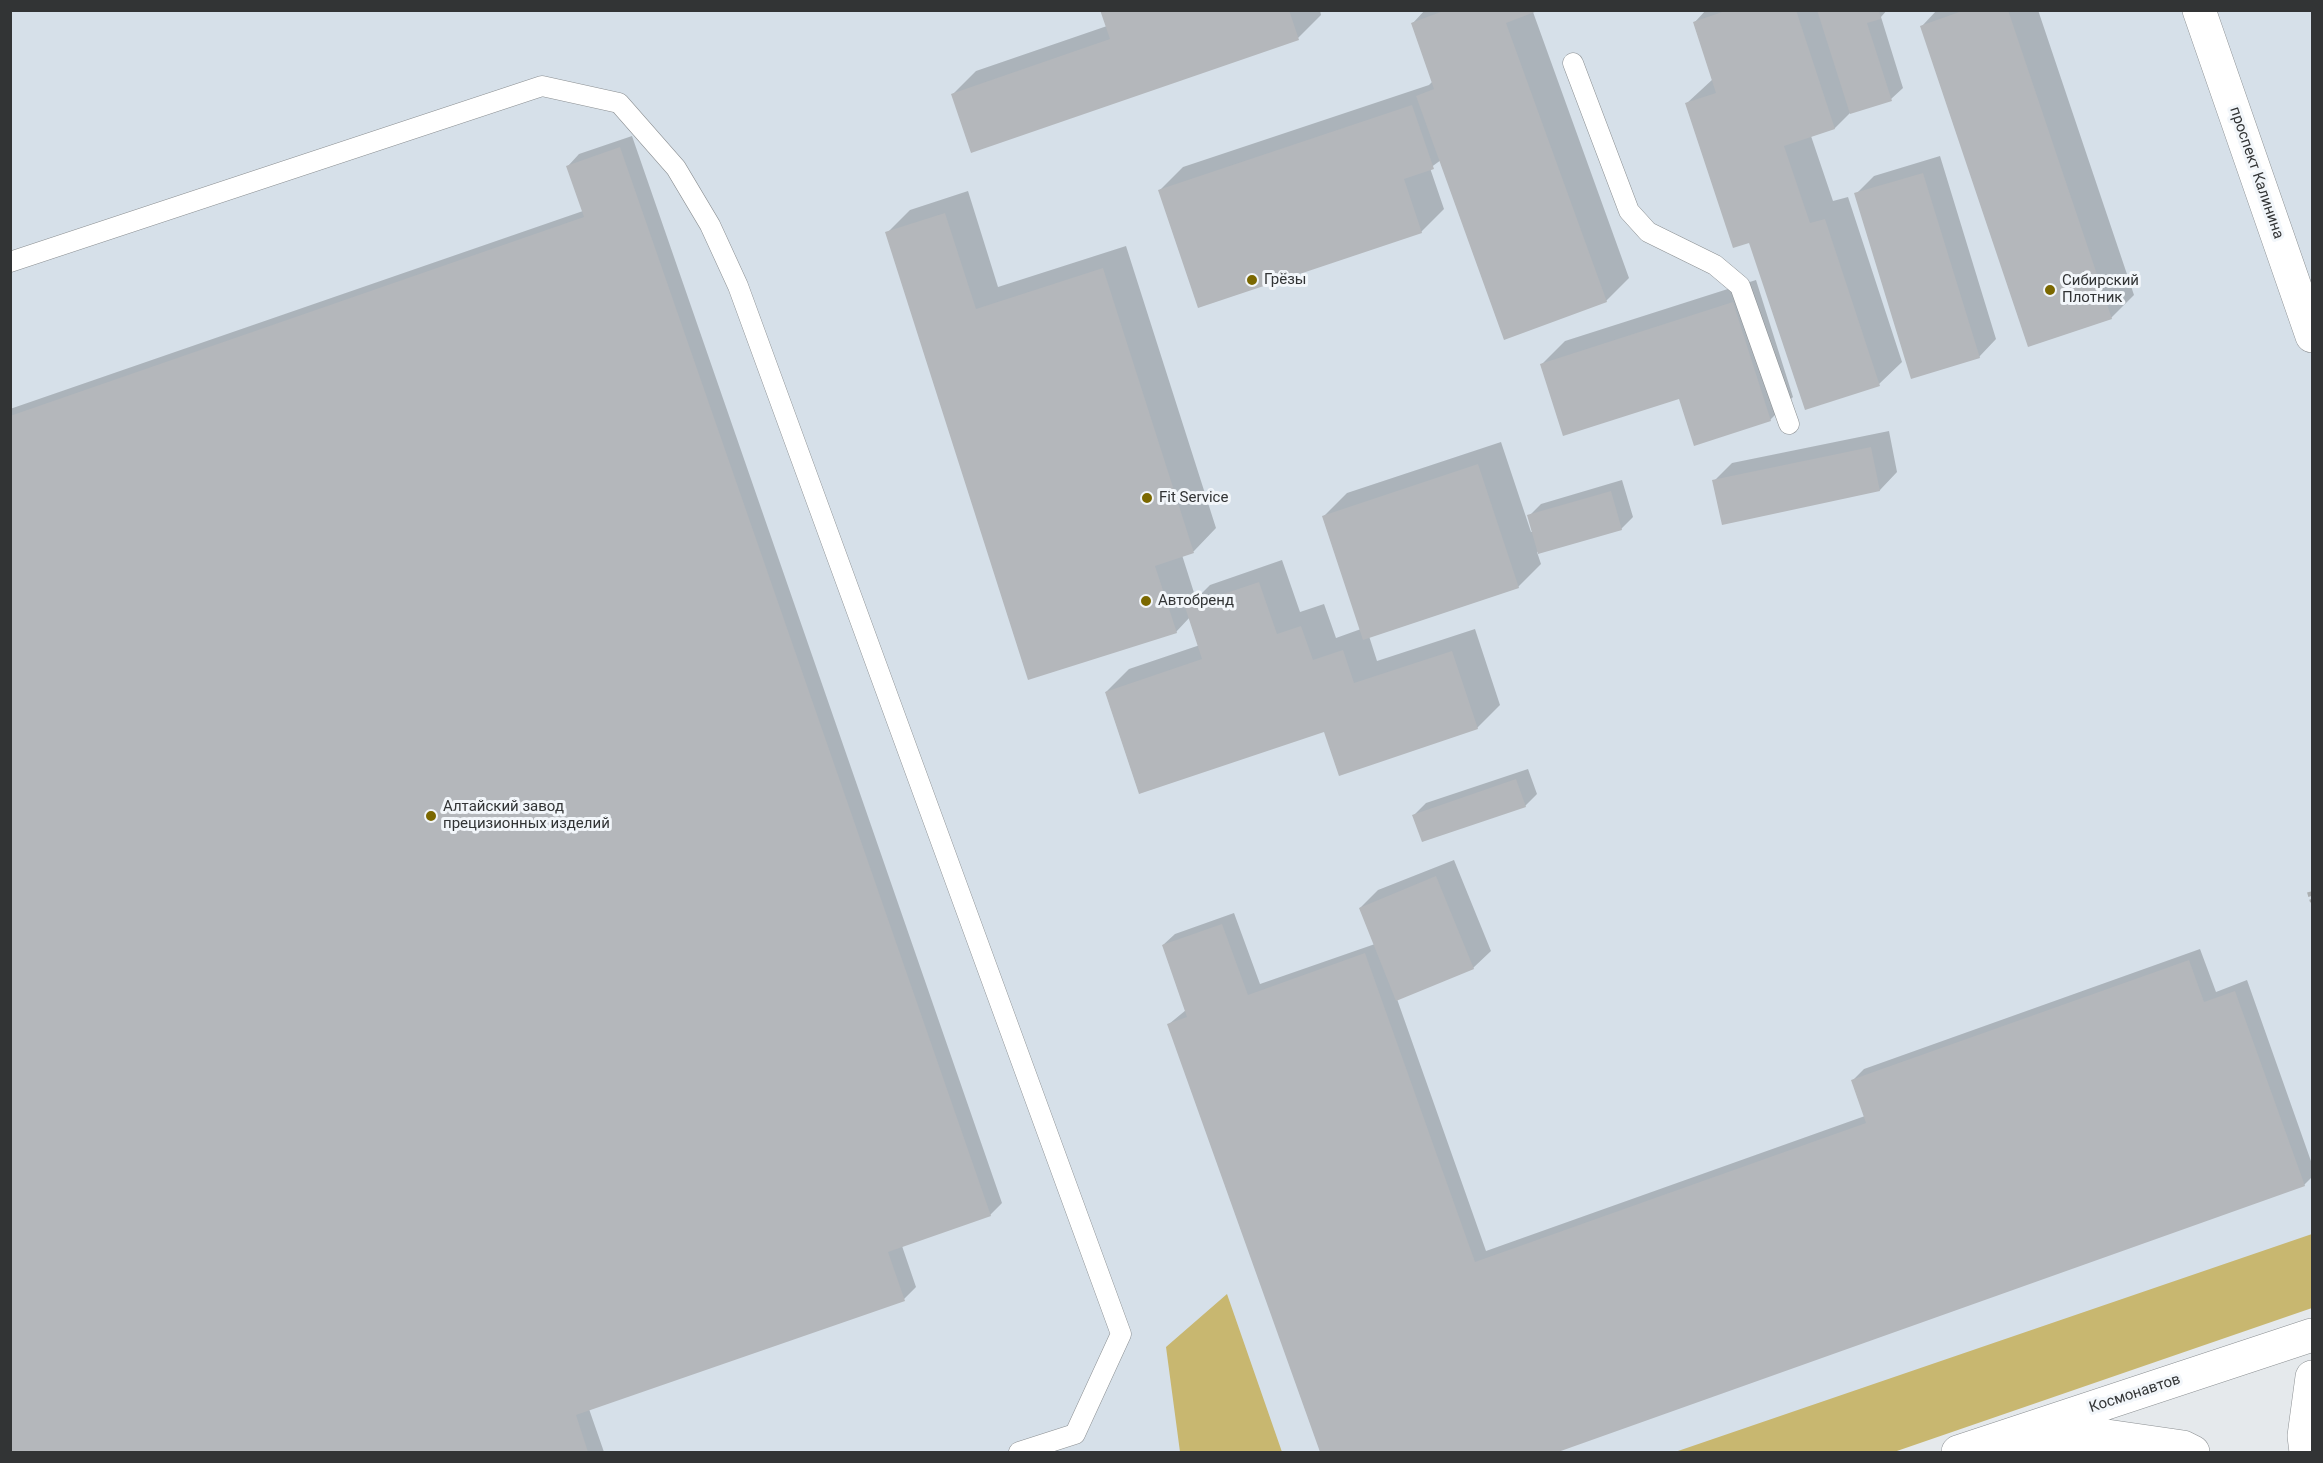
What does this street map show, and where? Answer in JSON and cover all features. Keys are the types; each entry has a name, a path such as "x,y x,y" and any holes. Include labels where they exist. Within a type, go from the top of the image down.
{"main road":[{"name":"проспект Калинина","path":"2199,10 2313,336"},
{"name":"Космонавтов","path":"1958,1452 2313,1335"},
{"path":"2306,1452 2304,1436 2313,1377"},
{"path":"1985,1452 2100,1435 2183,1447 2193,1452"}],"lane":[{"path":"1573,63 1629,211 1648,232 1715,265 1740,286 1789,424"},
{"path":"10,262 542,86 619,103 676,168 710,225 738,286 1120,1334 1075,1434 1019,1452"}],"path":[{"path":"2309,892 2313,902"}],"shaded area":[{"path":"10,11 2312,11 2312,1301 1870,1452 11,1452"},
{"path":"2312,1234 2312,1308 1894,1452 1675,1452"},
{"path":"1227,1294 1282,1452 1180,1452 1166,1347"}],"building":[{"path":"1100,10 1289,10 1299,40 971,153 951,94 1110,39"},
{"path":"1446,10 1540,10 1506,23 1607,302 1504,340 1416,96 1434,89 1411,23"},
{"path":"1728,10 1796,10 1835,129 1784,146 1810,223 1825,219 1880,386 1805,410 1749,243 1733,248 1685,103 1716,93 1693,22"},
{"path":"1817,10 1879,10 1881,19 1867,23 1892,101 1850,114"},
{"path":"1965,10 2008,10 2112,319 2028,347 1920,26"},
{"path":"1412,105 1434,169 1404,179 1422,233 1198,308 1158,190"},
{"name":"Алтайский завод прецизионных изделий","path":"620,147 991,1216 888,1252 905,1301 576,1415 588,1452 10,1452 10,416 584,217 566,166"},
{"path":"1923,173 1980,358 1911,379 1854,193"},
{"path":"945,213 976,309 1103,268 1194,553 1155,566 1177,633 1028,680 885,232"},
{"path":"1733,302 1771,421 1694,446 1679,399 1563,436 1540,364"},
{"path":"1871,447 1880,491 1722,525 1712,480"},
{"path":"1478,464 1519,588 1363,640 1322,516"},
{"path":"1611,491 1622,530 1538,554 1527,515"},
{"path":"1259,582 1277,634 1301,626 1313,660 1343,650 1354,683 1452,651 1478,729 1339,776 1324,732 1139,794 1105,692 1202,659 1185,607"},
{"path":"1516,779 1526,807 1422,842 1412,815"},
{"path":"1436,876 1474,969 1396,1001 1359,908"},
{"path":"1222,924 1248,995 1365,953 1475,1262 1866,1123 1851,1080 2189,960 2204,1002 2235,991 2305,1186 1558,1452 1320,1452 1167,1024 1187,1017 1162,945"}],"place":[{"name":"Грёзы","path":"1252,280"},
{"name":"Сибирский Плотник","path":"2050,290"},
{"name":"Fit Service","path":"1147,498"},
{"name":"Автобренд","path":"1146,601"},
{"name":"Алтайский завод прецизионных изделий","path":"431,816"}]}
